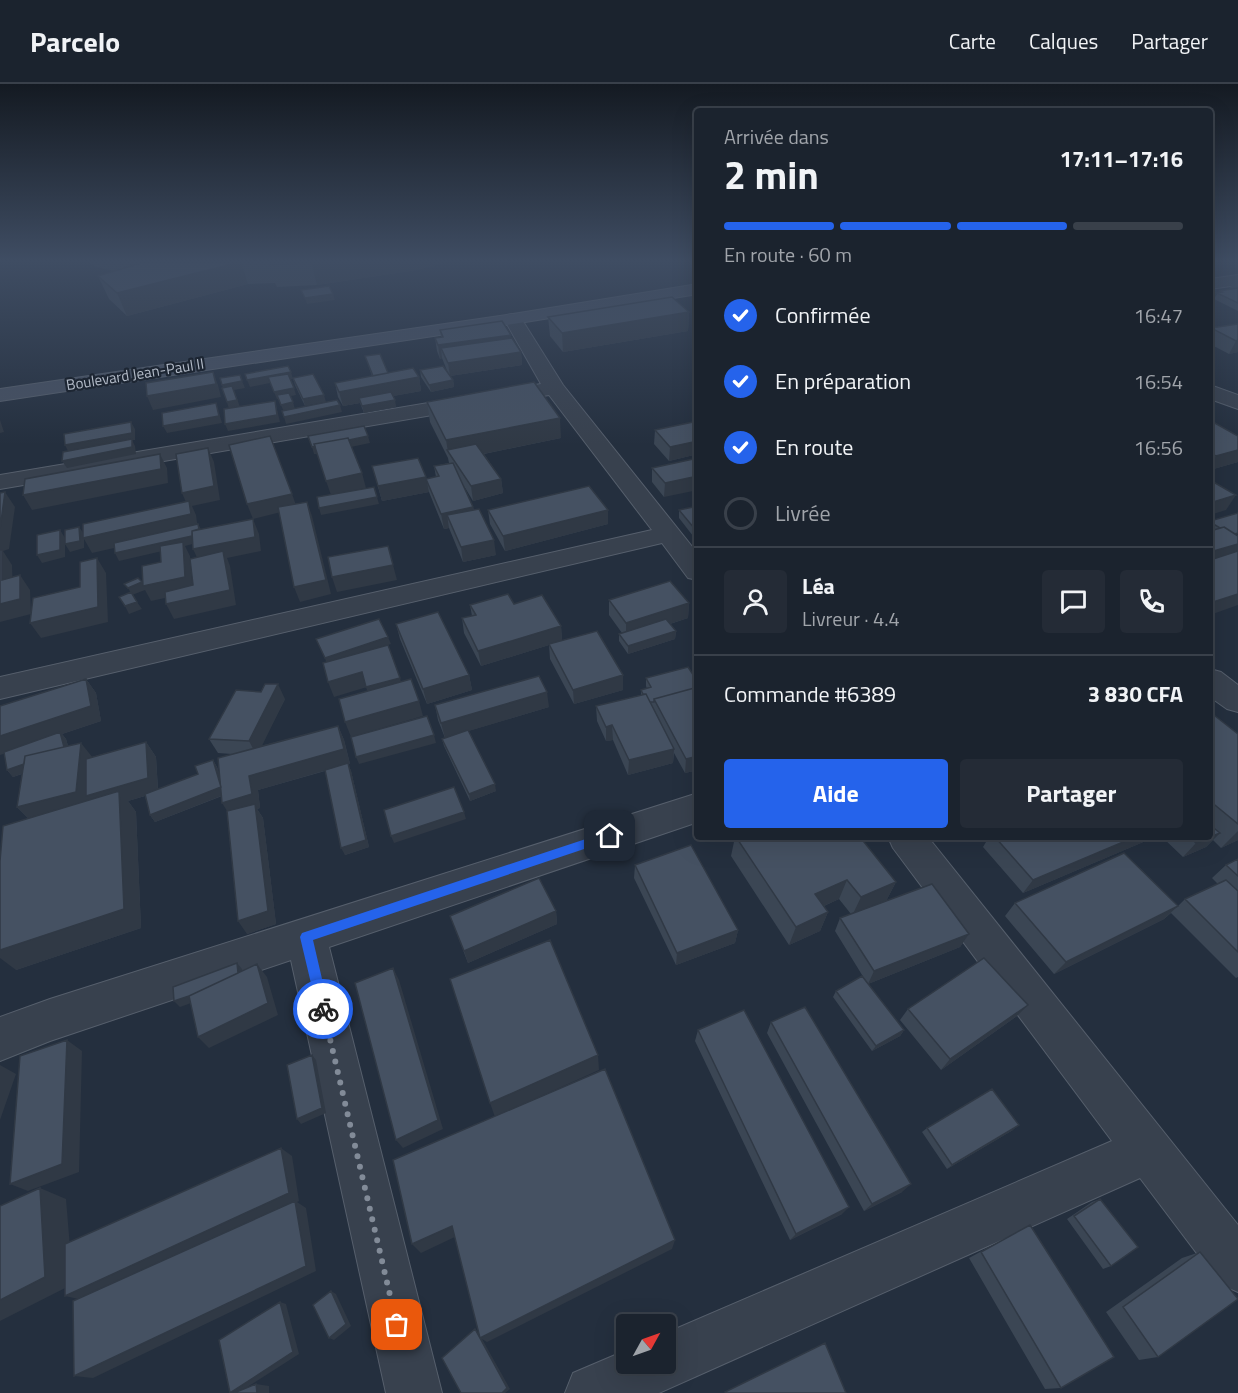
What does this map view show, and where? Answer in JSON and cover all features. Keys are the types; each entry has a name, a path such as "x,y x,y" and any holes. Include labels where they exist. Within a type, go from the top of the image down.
{"main road":[{"name":"Boulevard Jean-Paul II","path":"0,384 425,323"},
{"name":"Boulevard Jean-Paul II","path":"0,395 485,323"}],"street":[{"path":"515,323 554,388 694,567"},
{"path":"0,482 554,388"},
{"path":"1213,392 1238,403"},
{"path":"0,688 668,534"},
{"path":"1213,682 1238,701"},
{"path":"0,1039 50,1020 694,808"},
{"path":"908,840 1147,1150 1234,1253"},
{"path":"306,937 414,1393"},
{"path":"676,1357 1147,1150"},
{"path":"593,1393 638,1374"}],"building":[{"path":"503,323 511,335 438,345 435,338 443,337 440,330"},
{"path":"553,323 622,323 562,333"},
{"path":"1238,324 1238,340 1236,341 1213,328"},
{"path":"512,338 521,352 448,363 441,348"},
{"path":"380,354 388,373 373,376 365,356"},
{"path":"288,366 291,372 247,380 245,374"},
{"path":"443,366 453,380 429,385 420,370"},
{"path":"413,368 419,377 339,392 335,383"},
{"path":"213,372 216,384 147,396 146,383"},
{"path":"288,374 294,388 274,392 268,377"},
{"path":"313,374 324,395 303,399 293,378"},
{"path":"240,375 242,381 222,385 220,378"},
{"path":"534,382 560,418 446,440 427,402"},
{"path":"232,386 237,400 227,402 222,388"},
{"path":"391,392 395,400 362,406 359,398"},
{"path":"289,393 293,402 281,405 277,395"},
{"path":"337,400 340,405 284,417 282,411"},
{"path":"275,401 277,415 225,424 224,409"},
{"path":"216,403 219,416 163,426 162,413"},
{"path":"131,422 132,433 65,445 64,434"},
{"path":"694,422 694,442 670,447 655,430"},
{"path":"1213,422 1238,436 1238,450 1216,456 1213,454"},
{"path":"364,426 368,436 314,444 315,446 312,447 308,436"},
{"path":"270,436 292,494 247,504 229,445"},
{"path":"348,438 362,473 326,481 314,444"},
{"path":"132,439 132,447 62,461 63,452"},
{"path":"476,444 501,479 471,486 447,450"},
{"path":"208,448 214,486 182,493 176,454"},
{"path":"160,454 161,469 23,495 25,479"},
{"path":"418,458 426,477 378,486 372,466"},
{"path":"694,459 694,477 665,483 652,468"},
{"path":"453,463 473,507 441,514 426,479 439,476 434,466"},
{"path":"1213,482 1236,495 1213,502"},
{"path":"589,486 608,510 503,536 488,510"},
{"path":"374,487 377,497 319,508 317,497"},
{"path":"5,492 0,529 0,493"},
{"path":"189,501 191,514 83,538 83,524"},
{"path":"307,502 326,580 294,587 278,507"},
{"path":"694,507 694,528 679,510"},
{"path":"479,509 494,540 461,547 447,515"},
{"path":"1238,513 1238,533 1235,534 1224,527 1220,528 1213,524 1213,520"},
{"path":"253,519 255,537 193,549 192,531"},
{"path":"198,524 199,529 192,531 192,536 115,553 114,543"},
{"path":"79,527 80,541 65,544 65,530"},
{"path":"1224,527 1238,536 1238,544 1213,551 1213,530"},
{"path":"60,530 60,550 37,555 37,535"},
{"path":"183,542 185,577 143,586 142,566 161,562 160,546"},
{"path":"388,546 393,565 332,577 328,557"},
{"path":"0,550 2,550 2,580 20,575 20,599 0,604"},
{"path":"223,551 230,590 166,604 165,592 193,585 190,559"},
{"path":"1238,551 1238,594 1213,602 1213,559"},
{"path":"97,558 98,607 30,623 33,598 80,587 80,562"},
{"path":"138,578 142,582 128,588 124,584"},
{"path":"670,581 689,603 626,623 609,600"},
{"path":"131,592 137,602 125,606 119,597"},
{"path":"508,594 514,604 542,595 561,626 478,651 462,618 476,615 470,605"},
{"path":"438,612 469,675 423,689 396,624"},
{"path":"379,619 388,637 325,658 316,639"},
{"path":"666,619 676,631 628,646 619,634"},
{"path":"597,631 623,675 573,690 549,644"},
{"path":"388,645 400,678 366,687 362,672 328,682 323,663"},
{"path":"688,667 694,676 694,688 650,702 641,690 651,687 646,678"},
{"path":"539,676 547,692 441,723 435,705"},
{"path":"86,679 91,706 0,736 0,706"},
{"path":"411,679 419,701 345,722 339,699"},
{"path":"265,684 278,684 249,741 209,739 236,690 261,692"},
{"path":"694,688 694,757 686,759 654,699"},
{"path":"646,694 674,749 629,760 612,725 606,727 596,706"},
{"path":"1213,714 1238,734 1238,824 1213,803"},
{"path":"427,716 434,735 356,757 351,737"},
{"path":"338,726 344,749 249,776 252,794 222,803 218,758"},
{"path":"468,730 495,784 469,794 442,739"},
{"path":"60,732 64,747 25,756 24,764 7,770 4,752"},
{"path":"146,742 148,778 86,796 86,759"},
{"path":"81,743 76,792 17,807 25,756"},
{"path":"213,760 221,787 150,815 145,794 198,774 195,766"},
{"path":"348,763 366,840 341,848 325,770"},
{"path":"454,787 464,812 391,836 384,810"},
{"path":"119,791 124,909 0,950 0,861 3,826"},
{"path":"255,804 268,911 238,921 227,811"},
{"path":"1213,827 1220,833 1213,836"},
{"path":"738,840 862,840 896,882 861,897 847,880 815,894 828,912 796,927"},
{"path":"998,840 1128,840 1033,880"},
{"path":"691,845 738,930 677,953 635,865"},
{"path":"1124,853 1178,906 1066,962 1015,903"},
{"path":"1238,859 1238,876 1226,865"},
{"path":"539,878 556,911 464,951 450,916"},
{"path":"1226,880 1238,891 1238,952 1185,899"},
{"path":"932,884 969,934 874,971 840,918"},
{"path":"550,940 598,1055 490,1103 450,979"},
{"path":"984,958 1028,1005 950,1059 908,1009"},
{"path":"237,963 238,973 174,1001 173,987"},
{"path":"257,964 268,1003 198,1037 189,996"},
{"path":"393,968 438,1120 396,1140 355,983"},
{"path":"862,976 904,1030 876,1046 836,991"},
{"path":"805,1007 911,1184 872,1204 771,1022"},
{"path":"744,1010 849,1207 796,1234 698,1030"},
{"path":"67,1040 62,1164 10,1184 20,1056"},
{"path":"312,1055 322,1108 297,1119 287,1065"},
{"path":"605,1069 675,1240 480,1338 452,1226 412,1244 393,1160"},
{"path":"992,1089 1019,1125 952,1165 927,1128"},
{"path":"281,1148 289,1193 65,1296 65,1244"},
{"path":"40,1188 45,1277 0,1300 0,1206"},
{"path":"1100,1199 1138,1247 1111,1266 1074,1216"},
{"path":"295,1201 306,1266 74,1376 73,1301"},
{"path":"1030,1225 1114,1357 1061,1388 981,1252"},
{"path":"1200,1252 1238,1299 1158,1357 1123,1307"},
{"path":"331,1291 346,1324 329,1338 313,1305"},
{"path":"280,1302 293,1352 230,1393 219,1340"},
{"path":"475,1329 507,1388 502,1393 461,1393 442,1358"},
{"path":"825,1343 846,1393 725,1392"},
{"path":"256,1384 257,1393 234,1393"}],"way so far":[{"path":"323,1009 397,1325"}],"route":[{"path":"323,1009 306,937 610,836"}]}
